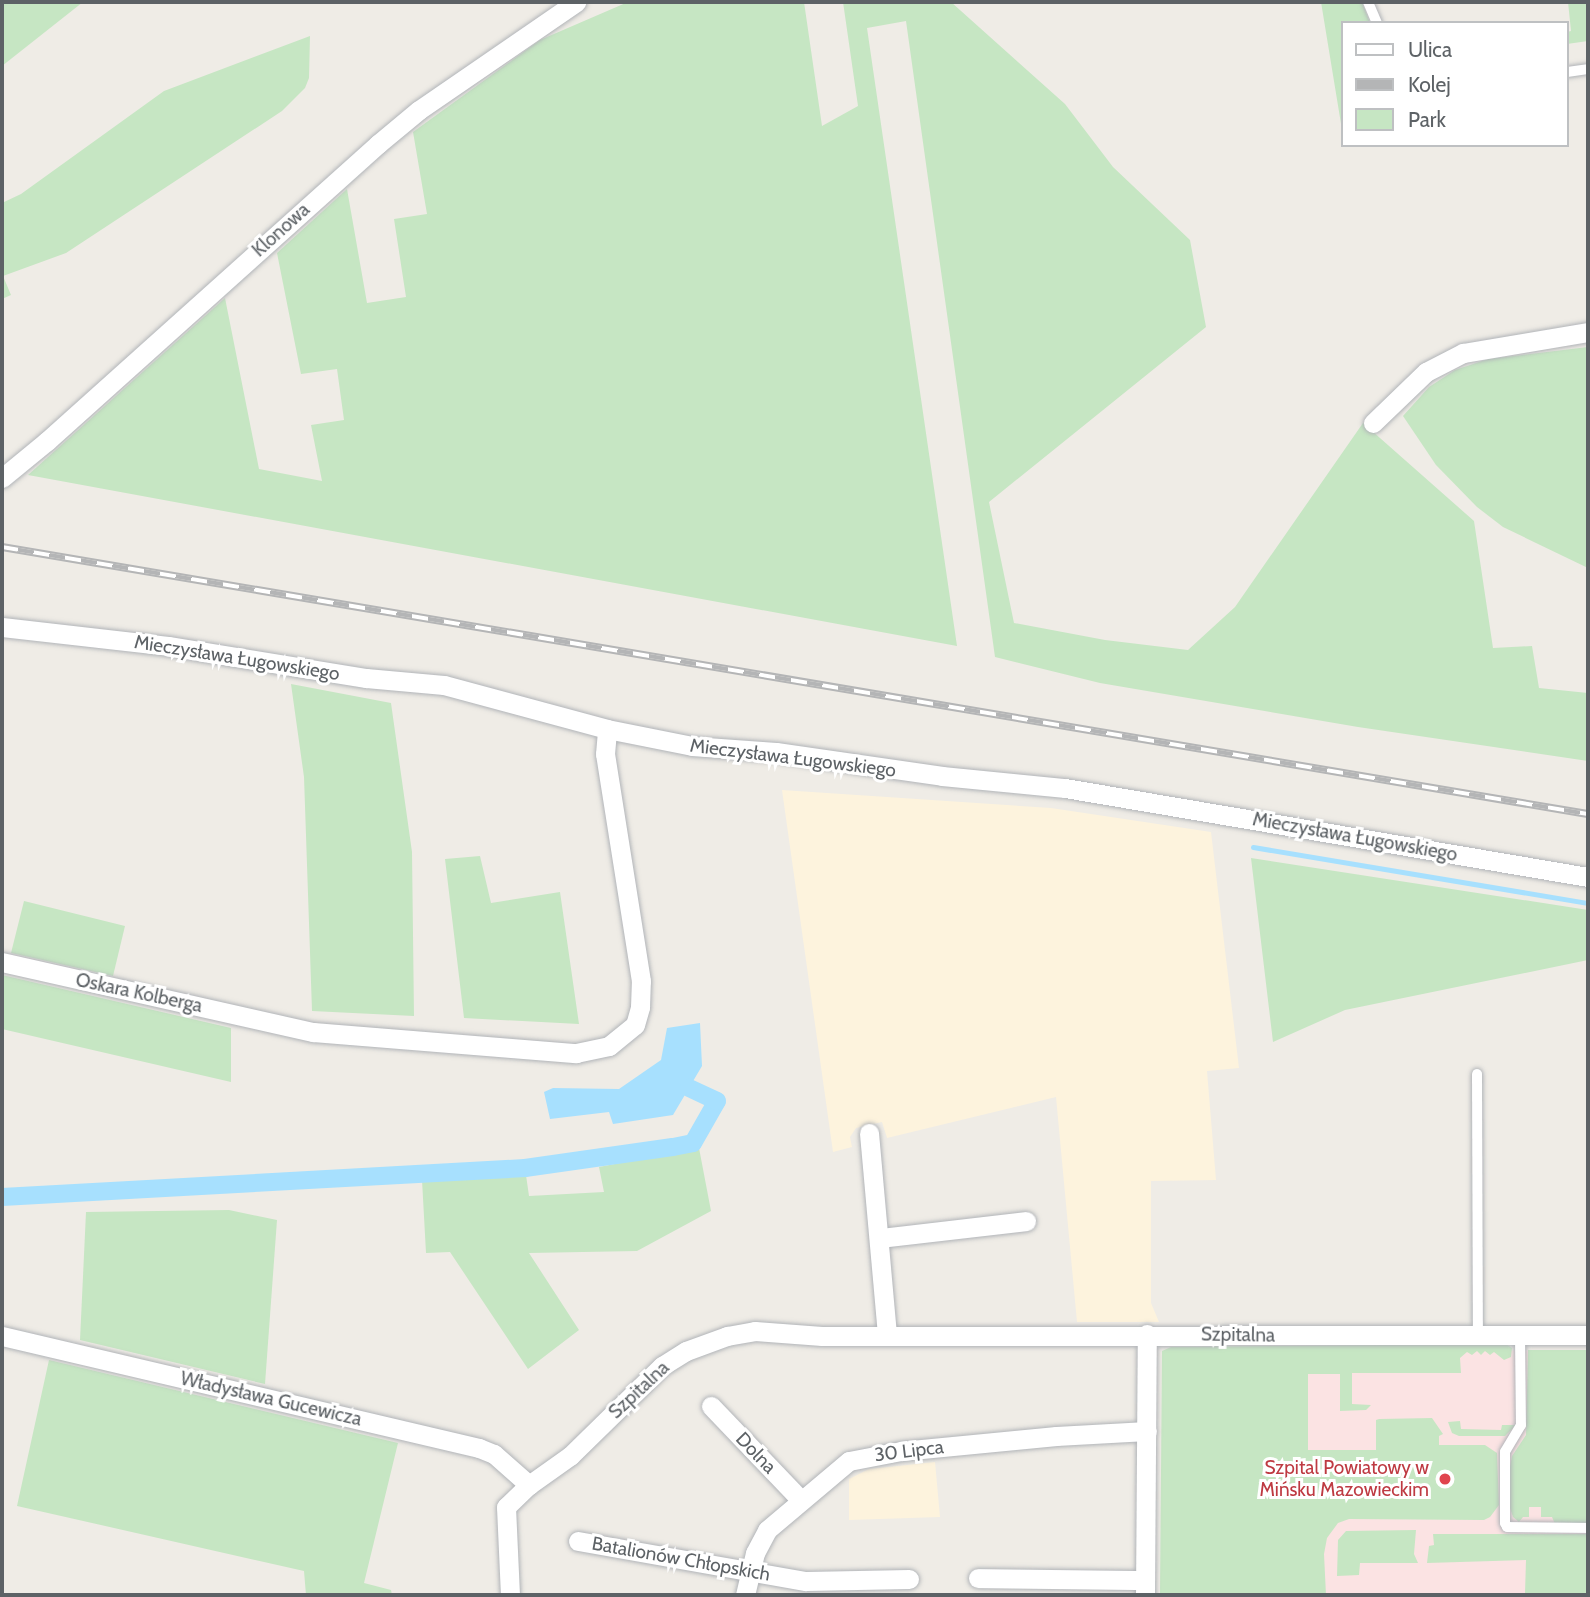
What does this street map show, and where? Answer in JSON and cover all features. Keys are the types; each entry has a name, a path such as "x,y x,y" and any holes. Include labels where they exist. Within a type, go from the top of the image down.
{"street":[{"name":"Klonowa","path":"2,478 47,441 418,110 576,2"},
{"path":"1373,423 1426,372 1463,354 1588,331"},
{"name":"Mieczysława Ługowskiego","path":"2,627 168,646 366,678 444,685 607,729 692,746 776,752 942,776 1065,789 1588,877"},
{"name":"Oskara Kolberga","path":"2,962 313,1032 576,1053 609,1046 624,1037 635,1025 640,1007 641,981 606,754 607,729"},
{"path":"869,1133 887,1334"},
{"path":"880,1238 1026,1221"},
{"name":"Szpitalna","path":"510,1595 506,1507 529,1485 570,1456 662,1366 710,1341 755,1331 822,1336 1588,1335"},
{"path":"978,1578 1145,1588 1147,1334"},
{"name":"Władysława Gucewicza","path":"2,1336 479,1448 494,1454 529,1485"},
{"name":"Dolna","path":"711,1406 800,1499"},
{"name":"30 Lipca","path":"745,1595 755,1553 767,1530 839,1468 861,1457 1056,1436 1147,1431"},
{"name":"Batalionów Chłopskich","path":"578,1541 806,1581 909,1579"}],"lane":[{"path":"1368,2 1376,21"},
{"path":"1569,72 1588,69"},
{"path":"1477,1074 1478,1336"},
{"path":"1520,1335 1521,1425 1505,1452 1505,1523 1507,1527 1588,1528"}],"shaded area":[{"path":"782,790 1051,808 1211,832 1239,1068 1207,1071 1216,1180 1151,1181 1151,1303 1159,1322 1077,1322 1056,1097 887,1138 882,1122 856,1128 850,1137 852,1147 833,1152"},
{"name":"Szpital Powiatowy w Mińsku Mazowieckim","path":"1588,1350 1588,1595 1303,1595 1299,1363 1321,1352"},
{"path":"935,1462 940,1517 849,1520 849,1479 869,1469"}],"green space":[{"path":"2,2 83,2 2,66"},
{"path":"628,2 804,2 822,126 858,106 843,2 951,2 1065,104 1113,167 1190,240 1206,327 989,502 1014,623 1105,640 1188,650 1235,607 1363,423 1474,521 1493,648 1532,646 1539,688 1588,693 1588,761 1358,727 1100,683 995,657 906,21 867,28 957,646 28,475 225,298 259,469 322,481 311,425 344,420 337,369 301,374 277,253 347,189 367,303 406,297 394,219 427,214 413,132 540,40"},
{"path":"1321,2 1362,2 1369,21 1342,21 1342,130"},
{"path":"1568,2 1588,2 1588,41 1569,44 1571,31"},
{"path":"310,36 309,78 305,88 282,111 66,253 3,276 11,295 2,299 2,203 21,194 164,91"},
{"path":"1588,347 1588,568 1503,527 1477,507 1436,465 1403,416 1429,387 1455,370 1488,359"},
{"path":"291,684 391,703 412,852 414,1016 312,1011 304,777"},
{"path":"480,856 491,903 560,892 579,1024 464,1018 445,859"},
{"path":"1251,858 1588,910 1588,960 1345,1010 1273,1042"},
{"path":"24,901 125,926 113,976 11,953"},
{"path":"2,975 231,1028 231,1082 2,1029"},
{"path":"699,1148 711,1211 637,1251 529,1253 579,1330 528,1369 450,1252 426,1253 422,1180 526,1175 529,1196 604,1192 599,1167"},
{"path":"229,1210 277,1220 265,1384 80,1340 86,1212"},
{"path":"1506,1344 1512,1348 1511,1357 1504,1360 1494,1352 1490,1355 1485,1351 1481,1355 1477,1351 1472,1355 1467,1352 1460,1358 1461,1373 1352,1373 1352,1404 1371,1405 1366,1410 1340,1411 1340,1374 1308,1374 1308,1450 1376,1450 1376,1420 1432,1418 1443,1434 1439,1436 1439,1445 1485,1445 1497,1453 1499,1505 1490,1517 1484,1520 1349,1519 1338,1523 1327,1538 1324,1554 1326,1595 1160,1595 1162,1351 1171,1347"},
{"path":"1528,1350 1588,1350 1588,1525 1555,1524 1552,1517 1541,1517 1541,1507 1529,1507 1529,1517 1523,1517 1519,1522 1513,1517 1509,1505 1510,1467 1512,1456 1526,1435"},
{"path":"49,1360 398,1443 364,1583 391,1590 392,1595 306,1595 304,1571 17,1506"},
{"path":"1460,1421 1461,1429 1501,1430 1502,1425 1516,1425 1505,1436 1459,1436 1452,1433 1448,1422"},
{"path":"1416,1530 1414,1554 1418,1563 1360,1563 1359,1575 1337,1576 1338,1540 1346,1531"},
{"path":"1433,1534 1588,1534 1588,1595 1525,1593 1526,1560 1427,1563 1429,1546 1434,1545"}],"water":[{"path":"700,1023 702,1066 673,1115 613,1124 609,1112 550,1119 544,1092 553,1088 619,1089 661,1060 667,1028"}],"waterway":[{"path":"1253,847 1588,903"},
{"path":"2,1197 525,1168 673,1147 693,1143 717,1101 689,1088"}],"railway":[{"path":"2,547 1588,814"}],"place":[{"name":"Szpital Powiatowy w Mińsku Mazowieckim","path":"1445,1479"}]}
